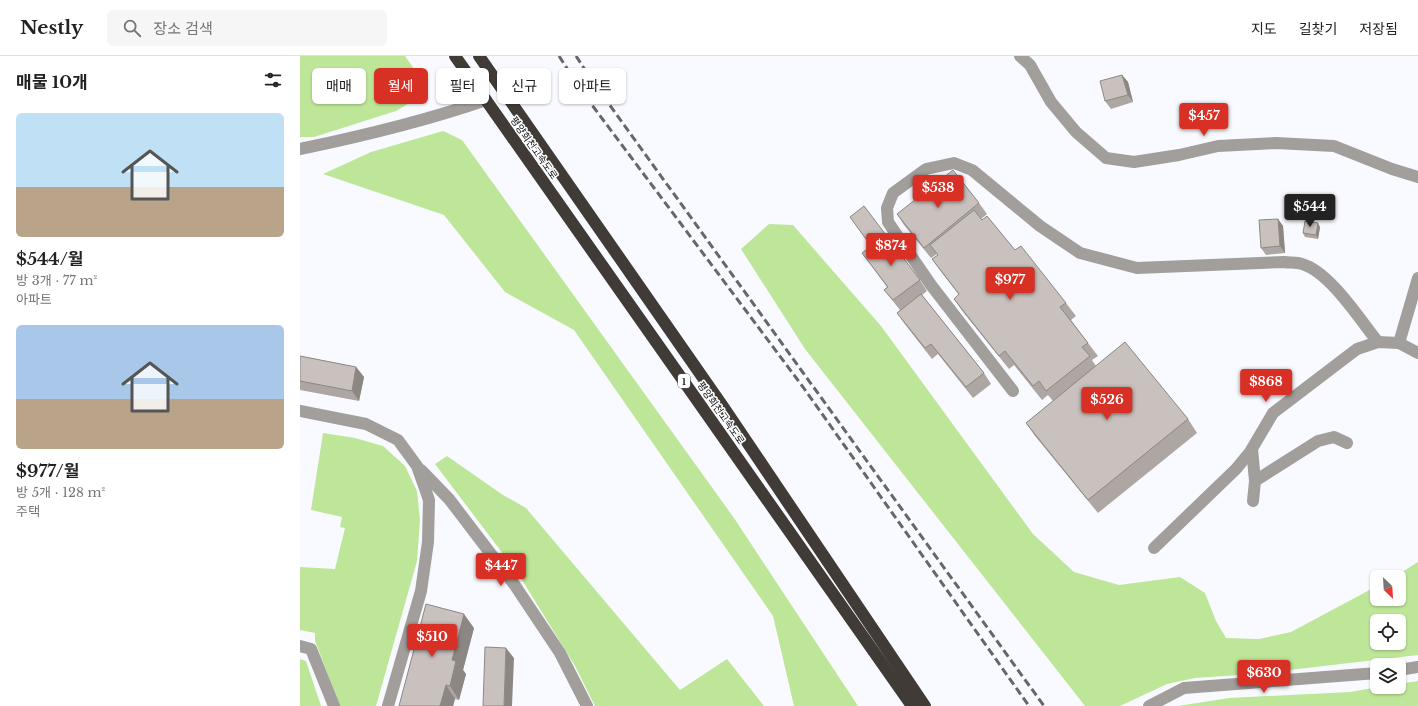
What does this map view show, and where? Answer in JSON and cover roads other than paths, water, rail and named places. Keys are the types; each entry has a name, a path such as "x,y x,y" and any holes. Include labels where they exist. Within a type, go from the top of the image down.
{"highway":[{"name":"평양희천고속도로","path":"455,56 463,68"},
{"name":"평양희천고속도로","path":"479,56 724,408 925,706"},
{"name":"평양희천고속도로","path":"489,104 912,706"}],"street":[{"path":"1020,56 1030,65 1051,102 1076,132 1106,158 1134,162 1179,155 1218,146 1276,143 1334,146 1392,169 1418,177"},
{"path":"300,149 365,135 446,114 475,104"},
{"path":"1013,390 931,286 888,222 887,208 893,193 926,169 954,163 972,170 1040,226 1080,253 1137,268 1284,262 1302,264 1316,271 1337,290 1378,342"},
{"path":"1399,343 1418,278"},
{"path":"1154,548 1236,469 1252,449 1273,413 1357,349 1378,342 1399,343 1418,353"},
{"path":"300,411 366,424 398,440 418,466 449,499 514,584 560,653 587,706"},
{"path":"1255,481 1318,441 1334,437 1347,442"},
{"path":"1252,449 1255,481 1253,501"},
{"path":"388,706 421,591 428,542 429,500 418,466"},
{"path":"300,646 311,649 334,706"},
{"path":"1406,669 1418,667"},
{"path":"1149,706 1184,688 1370,674"}],"railway":[{"path":"559,56 583,93 803,387 1029,706"},
{"path":"576,56 593,82 1044,706"}]}
